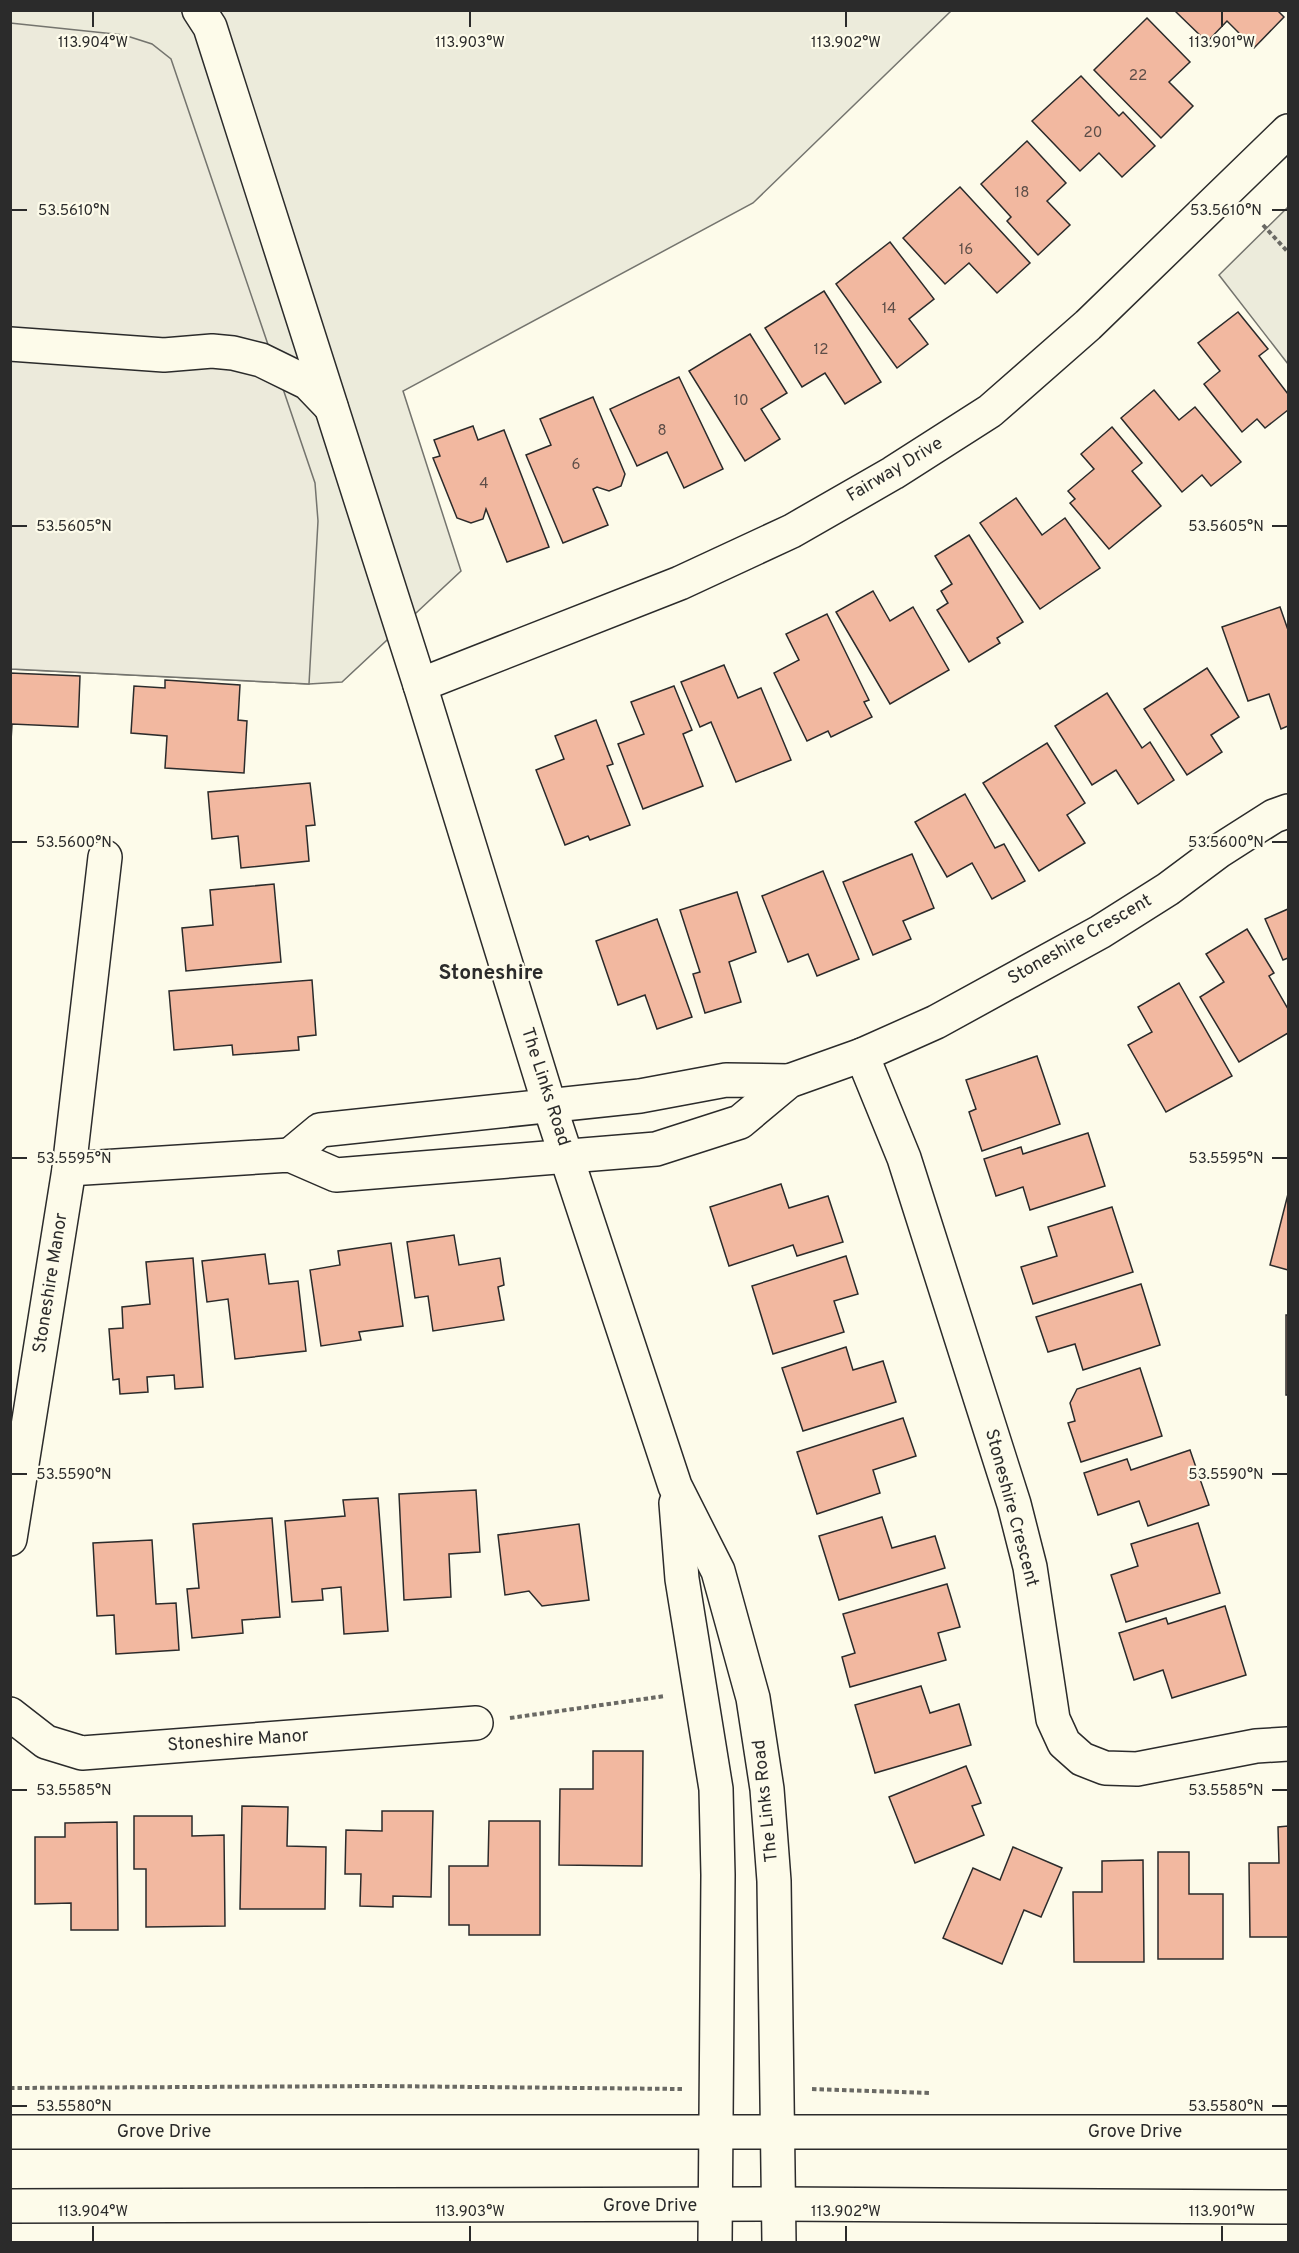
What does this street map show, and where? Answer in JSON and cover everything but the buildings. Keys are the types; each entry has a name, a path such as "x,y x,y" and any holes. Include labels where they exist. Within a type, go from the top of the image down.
{"street":[{"name":"The Links Road","path":"204,19 420,685 549,1104 675,1486 718,1570 753,1698 767,1789 774,1881 779,2242"},
{"name":"Fairway Drive","path":"420,685 680,583 792,531 893,473 990,411 1088,325 1288,131"},
{"path":"10,344 165,355 212,351 233,353 261,360 308,383 331,407"},
{"name":"Stoneshire Crescent","path":"567,1155 656,1149 740,1122 789,1081 862,1055 936,1022 1100,932 1168,888 1219,851 1274,816 1288,811"},
{"name":"Stoneshire Manor","path":"10,1539 69,1169 105,857"},
{"name":"Stoneshire Crescent","path":"862,1055 904,1158 1014,1504 1030,1567 1053,1719 1064,1743 1082,1759 1105,1768 1137,1769 1245,1748 1288,1744"},
{"name":"Stoneshire Crescent","path":"549,1104 640,1096 726,1080 789,1081"},
{"path":"290,1155 320,1130 549,1104"},
{"path":"69,1169 290,1155 336,1176 567,1155"},
{"name":"The Links Road","path":"675,1486 682,1579 716,1789 718,1875 714,2132 715,2242"},
{"name":"Stoneshire Manor","path":"10,1714 46,1742 82,1753 476,1723"},
{"name":"Grove Drive","path":"10,2132 1288,2132"},
{"name":"Grove Drive","path":"10,2206 714,2206 779,2204 1288,2207"}],"path":[{"path":"1263,225 1288,252"},
{"path":"476,1723 666,1696 701,1686"},
{"path":"10,2088 377,2086 662,2090"}],"shaded area":[{"path":"10,11 951,11 753,203 403,391 461,571 342,682 309,684 11,669"},
{"path":"10,23 124,35 152,44 171,59 315,483 318,521 309,684 11,669"},
{"path":"1288,207 1288,364 1219,275"}],"district":[{"name":"Stoneshire","path":"491,973"}]}
